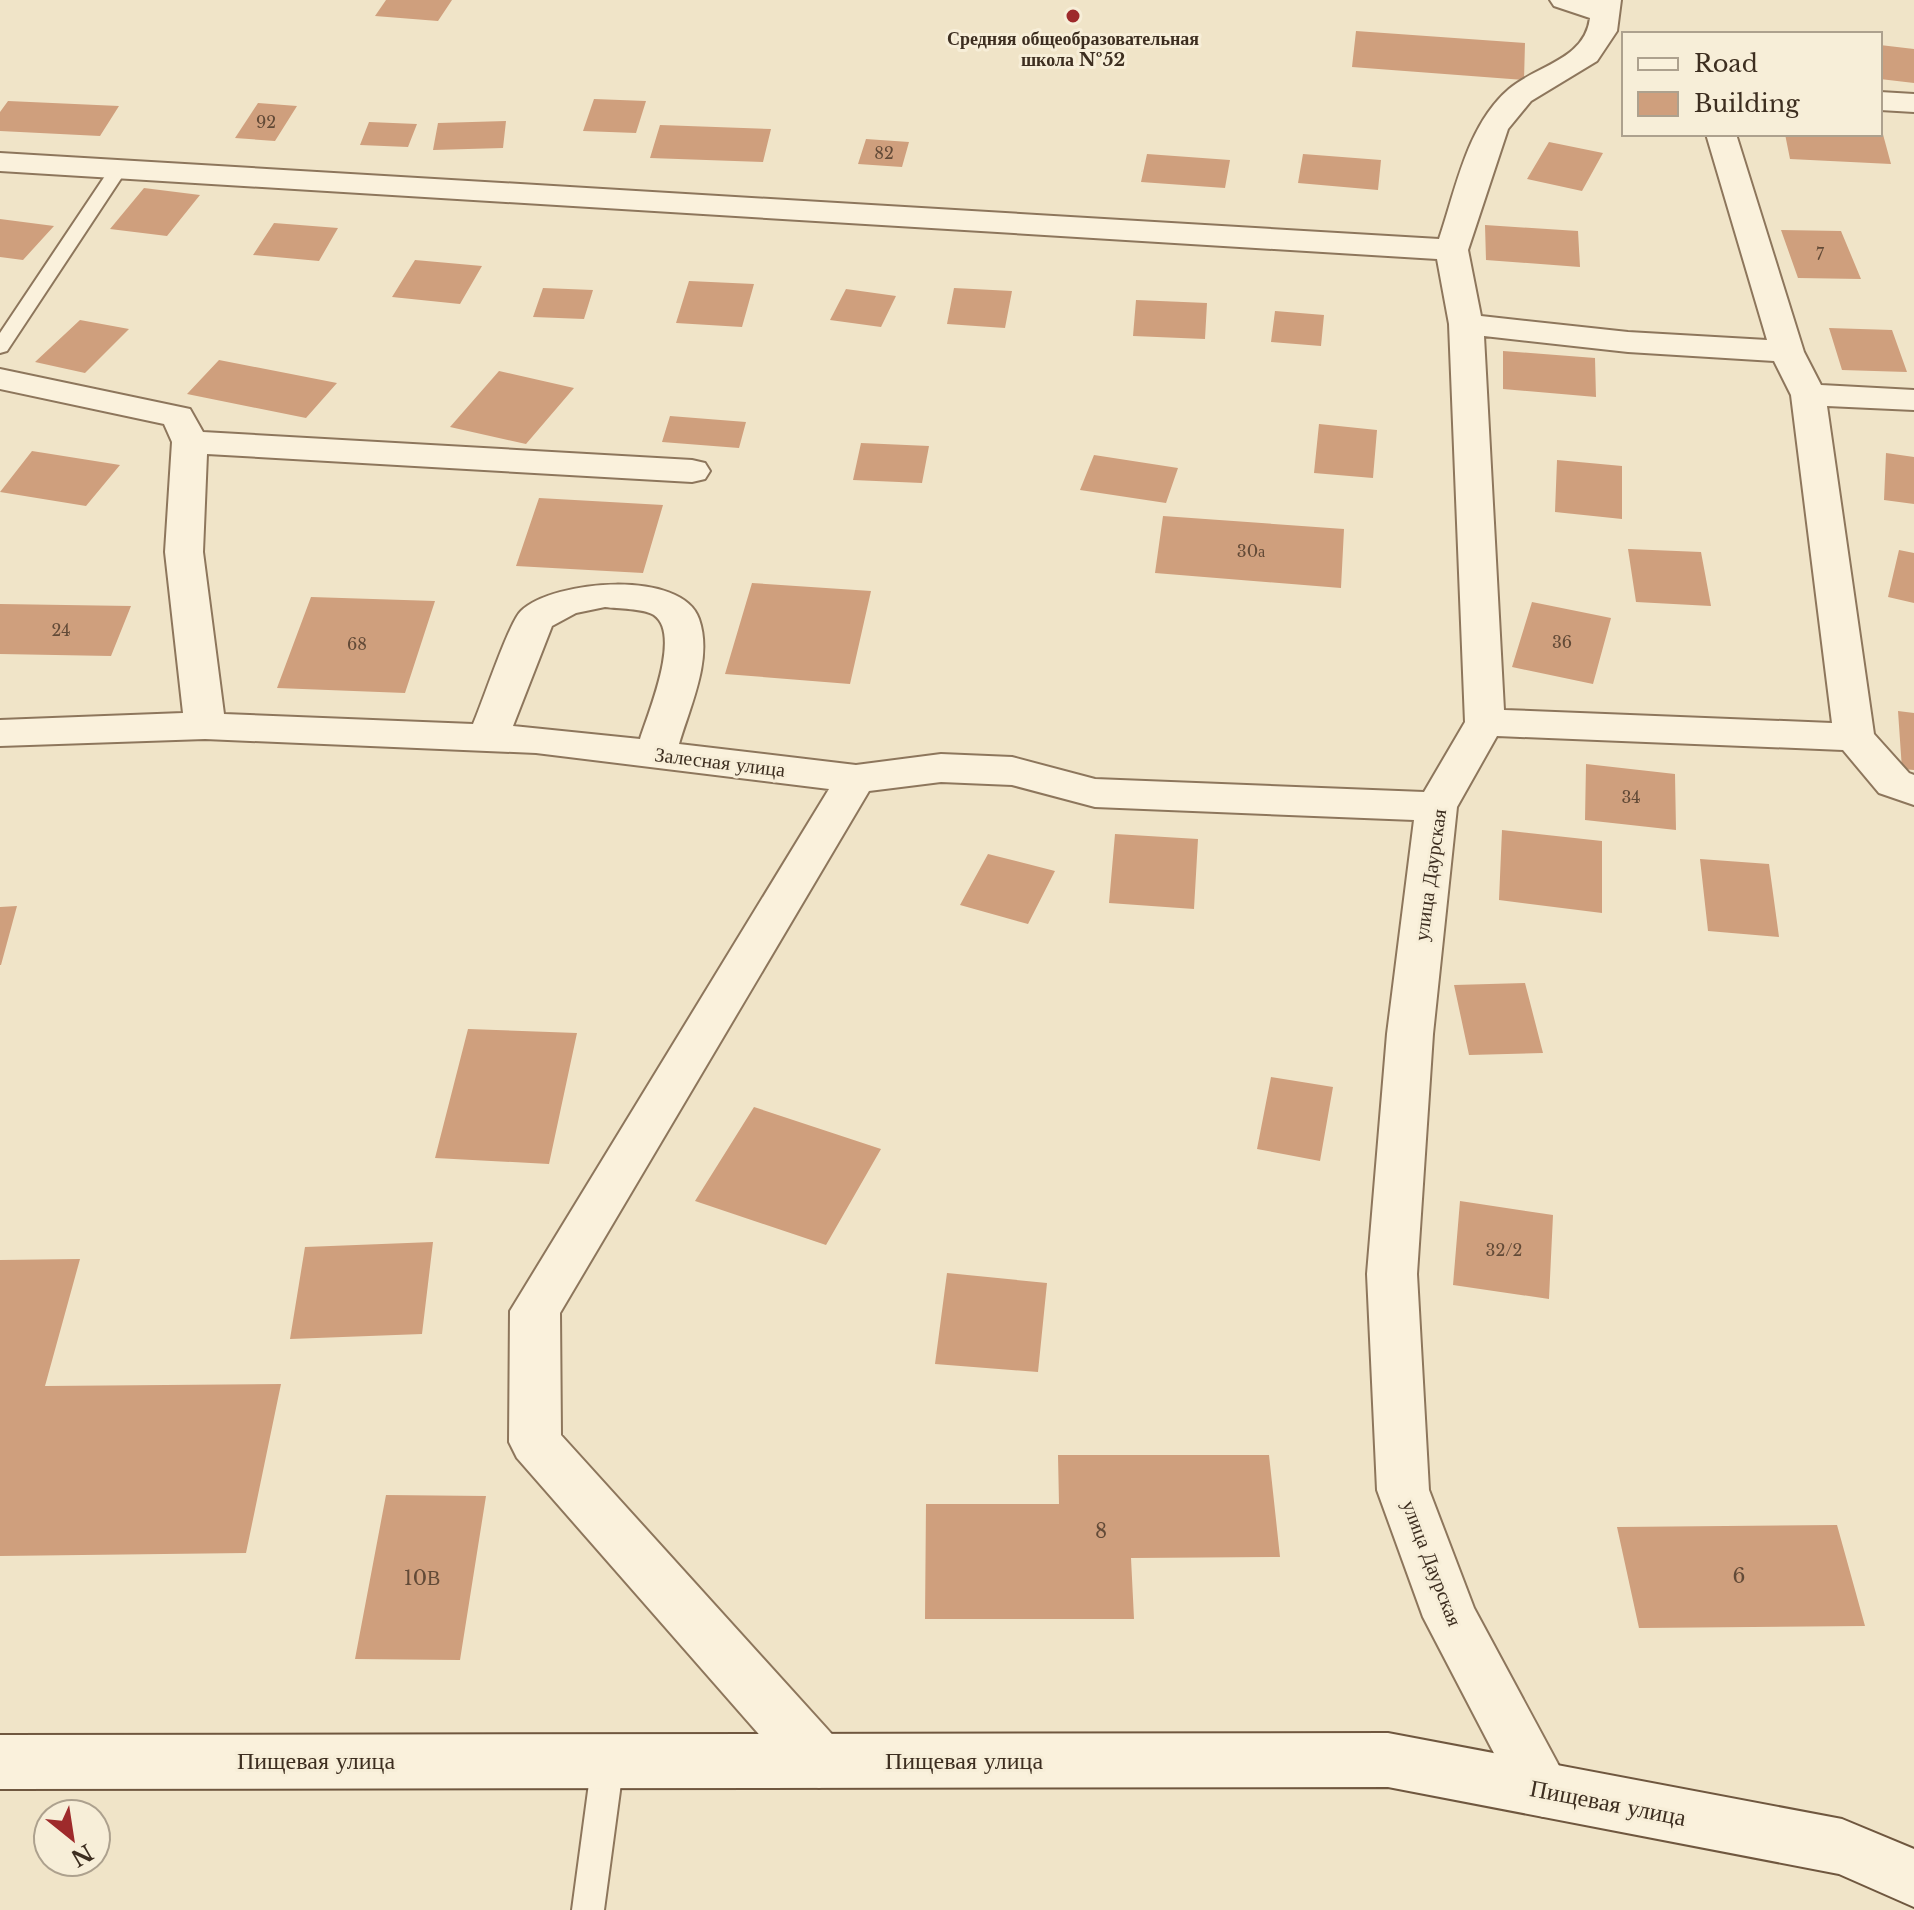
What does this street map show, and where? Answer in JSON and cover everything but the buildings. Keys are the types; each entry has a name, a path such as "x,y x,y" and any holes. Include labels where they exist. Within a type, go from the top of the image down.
{"street":[{"path":"1564,0 1606,7 1600,59 1520,95 1493,127 1452,250 1466,324 1485,722 1854,737"},
{"path":"1882,101 1914,103"},
{"path":"1722,136 1787,352 1808,395 1854,737 1894,783 1914,791"},
{"path":"0,162 1452,250"},
{"path":"1466,324 1628,342 1787,352"},
{"path":"0,379 178,416 190,442 184,552 205,726"},
{"path":"1808,395 1914,400"},
{"path":"190,442 692,471"},
{"path":"488,738 535,619 564,604 605,595 663,603 680,618 686,651 656,755"},
{"name":"улица Даурская","path":"1485,722 1436,807 1410,1034 1392,1274 1403,1490 1450,1617 1543,1790"},
{"name":"Залесная улица","path":"0,733 205,726 536,740 856,779 941,768 1012,771 1095,793 1436,807"},
{"path":"819,1761 535,1442 535,1311 856,779"},
{"name":"Пищевая улица","path":"0,1762 1388,1760 1842,1847 1914,1878"}],"lane":[{"path":"0,347 117,171"},
{"path":"588,1910 608,1761"}],"place":[{"name":"Средняя общеобразовательная школа №52","path":"1073,16"}]}
